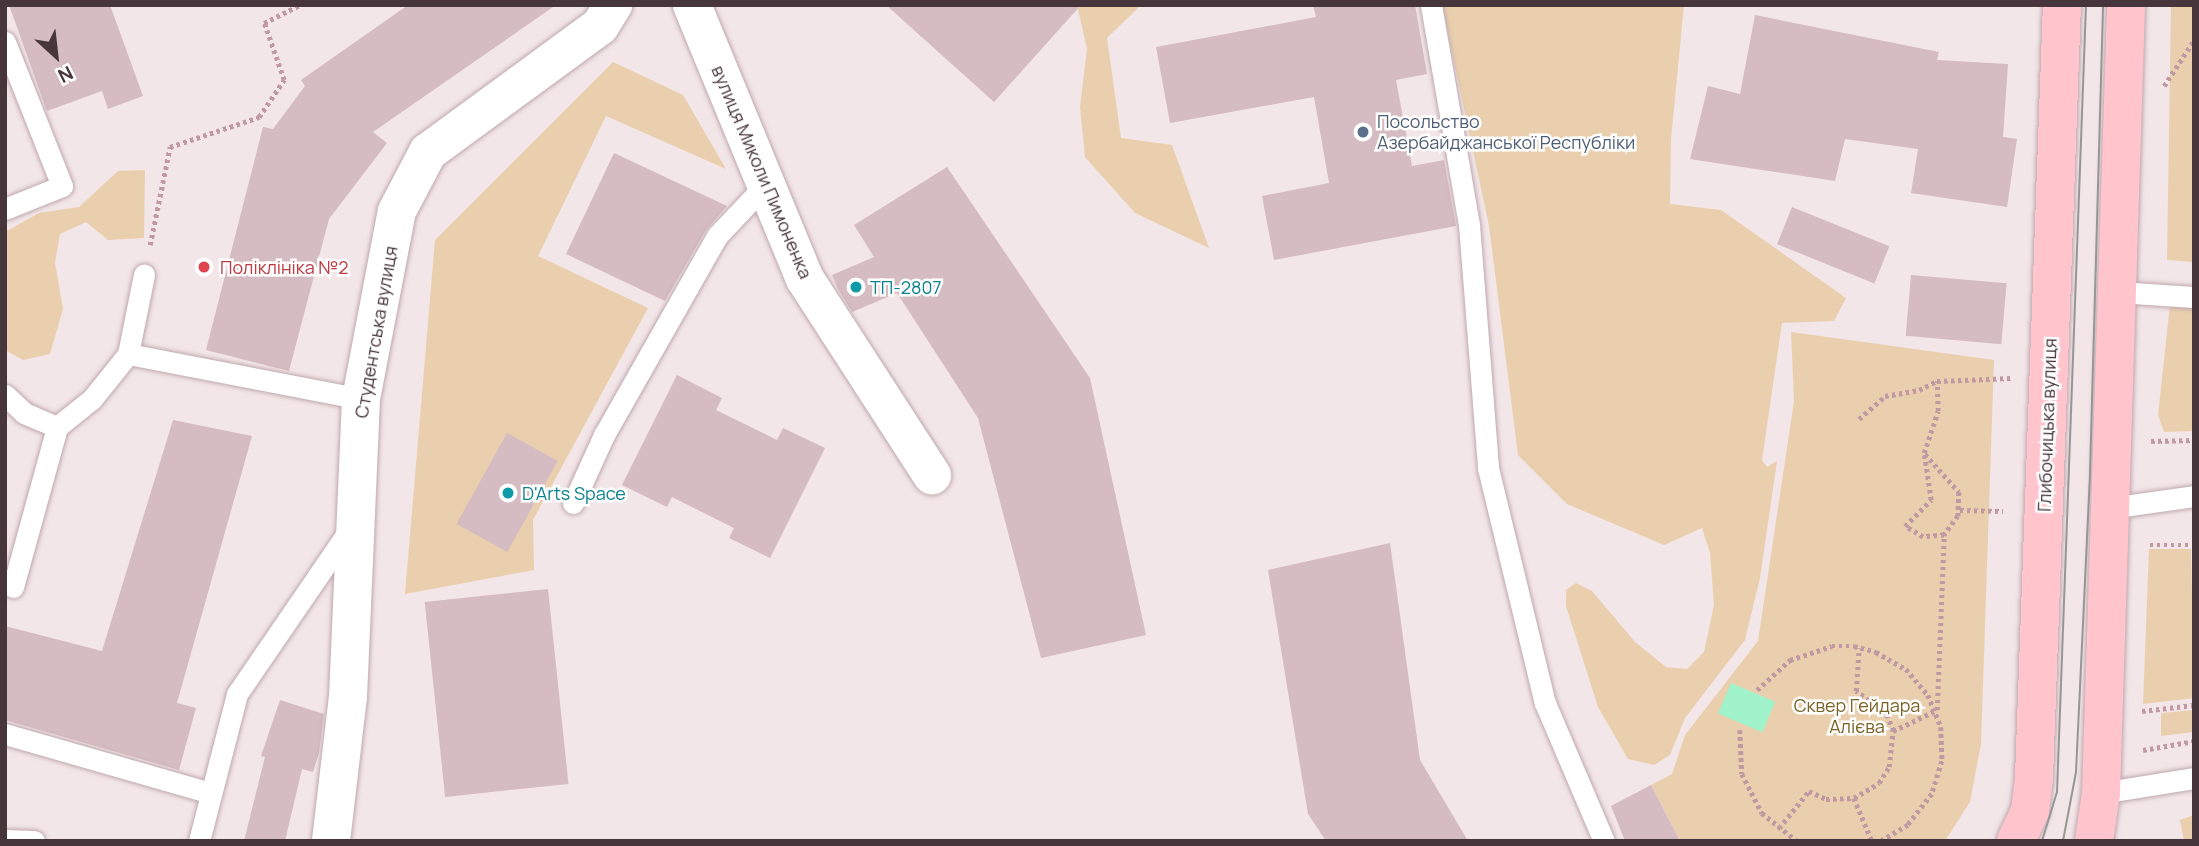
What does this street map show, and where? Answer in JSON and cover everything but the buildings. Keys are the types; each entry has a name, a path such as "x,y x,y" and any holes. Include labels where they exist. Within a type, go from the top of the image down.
{"main road":[{"name":"Глибочицька вулиця","path":"2016,841 2030,811 2034,778 2062,5"},
{"path":"2094,841 2101,793 2126,5"}],"street":[{"name":"Студентська вулиця","path":"336,839 348,697 361,399 397,211 428,152 600,26 613,5"},
{"name":"вулиця Миколи Пимоненка","path":"692,5 805,279 932,475"}],"lane":[{"path":"1432,5 1469,225 1489,468 1545,703 1604,841"},
{"path":"5,42 62,186 5,209"},
{"path":"573,503 604,435 717,236 767,183"},
{"path":"13,587 57,427 92,398 128,354 144,275"},
{"path":"2118,292 2194,297"},
{"path":"128,354 361,399"},
{"path":"5,394 24,413 57,427"},
{"path":"2110,508 2194,496"},
{"path":"199,841 237,695 355,522"},
{"path":"5,734 211,793"},
{"path":"2101,793 2194,778"},
{"path":"5,840 34,841"}],"path":[{"path":"144,275 170,147 259,117 284,80 264,23 300,5"},
{"path":"2158,97 2194,40"},
{"path":"1859,419 1885,396 1919,390 1937,381 2018,378"},
{"path":"1937,381 1938,411 1924,453 1931,500 1905,526 1923,537 1944,535"},
{"path":"2147,441 2194,440"},
{"path":"1881,841 1908,825 1932,794 1942,761 1937,710 1944,535 1960,510 1953,481 1924,453"},
{"path":"1960,510 1992,510"},
{"path":"2142,545 2189,545"},
{"path":"1757,690 1790,660 1832,646 1859,648 1906,669 1937,710"},
{"path":"1779,828 1809,792 1826,799 1854,798 1879,783 1889,767 1893,731 1873,699 1856,691 1859,648"},
{"path":"2138,711 2194,705"},
{"path":"1893,731 1937,710"},
{"path":"1740,730 1742,775 1762,813 1797,841"},
{"path":"2138,750 2194,741"},
{"path":"1854,798 1872,841"}],"green space":[{"path":"1077,5 1141,5 1107,38 1121,138 1172,145 1209,248 1135,213 1085,157 1080,107 1087,49"},
{"path":"1442,5 1684,5 1671,139 1670,204 1721,210 1846,298 1834,321 1782,323 1762,460 1767,467 1777,461 1760,578 1745,640 1685,718 1670,755 1654,765 1628,759 1598,707 1566,606 1566,590 1576,583 1592,591 1635,642 1666,667 1687,669 1704,652 1714,605 1710,553 1702,528 1664,545 1567,504 1518,455 1489,226"},
{"path":"2171,5 2194,5 2194,262 2167,260"},
{"path":"613,62 683,95 726,169 606,116 538,256 648,308 533,520 534,570 405,594 435,240"},
{"path":"145,170 144,238 108,240 86,222 60,234 55,263 63,309 50,354 23,360 5,350 5,232 39,213 79,207 118,171"},
{"path":"2170,305 2194,305 2194,431 2164,432 2158,415"},
{"name":"Сквер Гейдара Алієва","path":"1791,332 1994,360 1981,744 1970,802 1945,841 1680,841 1651,785 1672,774 1685,735 1758,641 1794,401"},
{"path":"2149,549 2191,549 2194,698 2143,704"},
{"path":"2194,710 2194,732 2161,736 2161,713"},
{"path":"2194,815 2194,841 2184,841 2180,820"}],"shaded area":[{"path":"1731,683 1775,702 1762,732 1718,713"}],"tram line":[{"path":"2042,841 2057,792 2086,5"},
{"path":"2063,841 2076,772 2090,473 2103,5"}],"place":[{"name":"Посольство Азербайджанської Республіки","path":"1363,132"},
{"name":"Поліклініка №2","path":"204,267"},
{"name":"ТП-2807","path":"856,287"},
{"name":"D'Arts Space","path":"508,493"}]}
